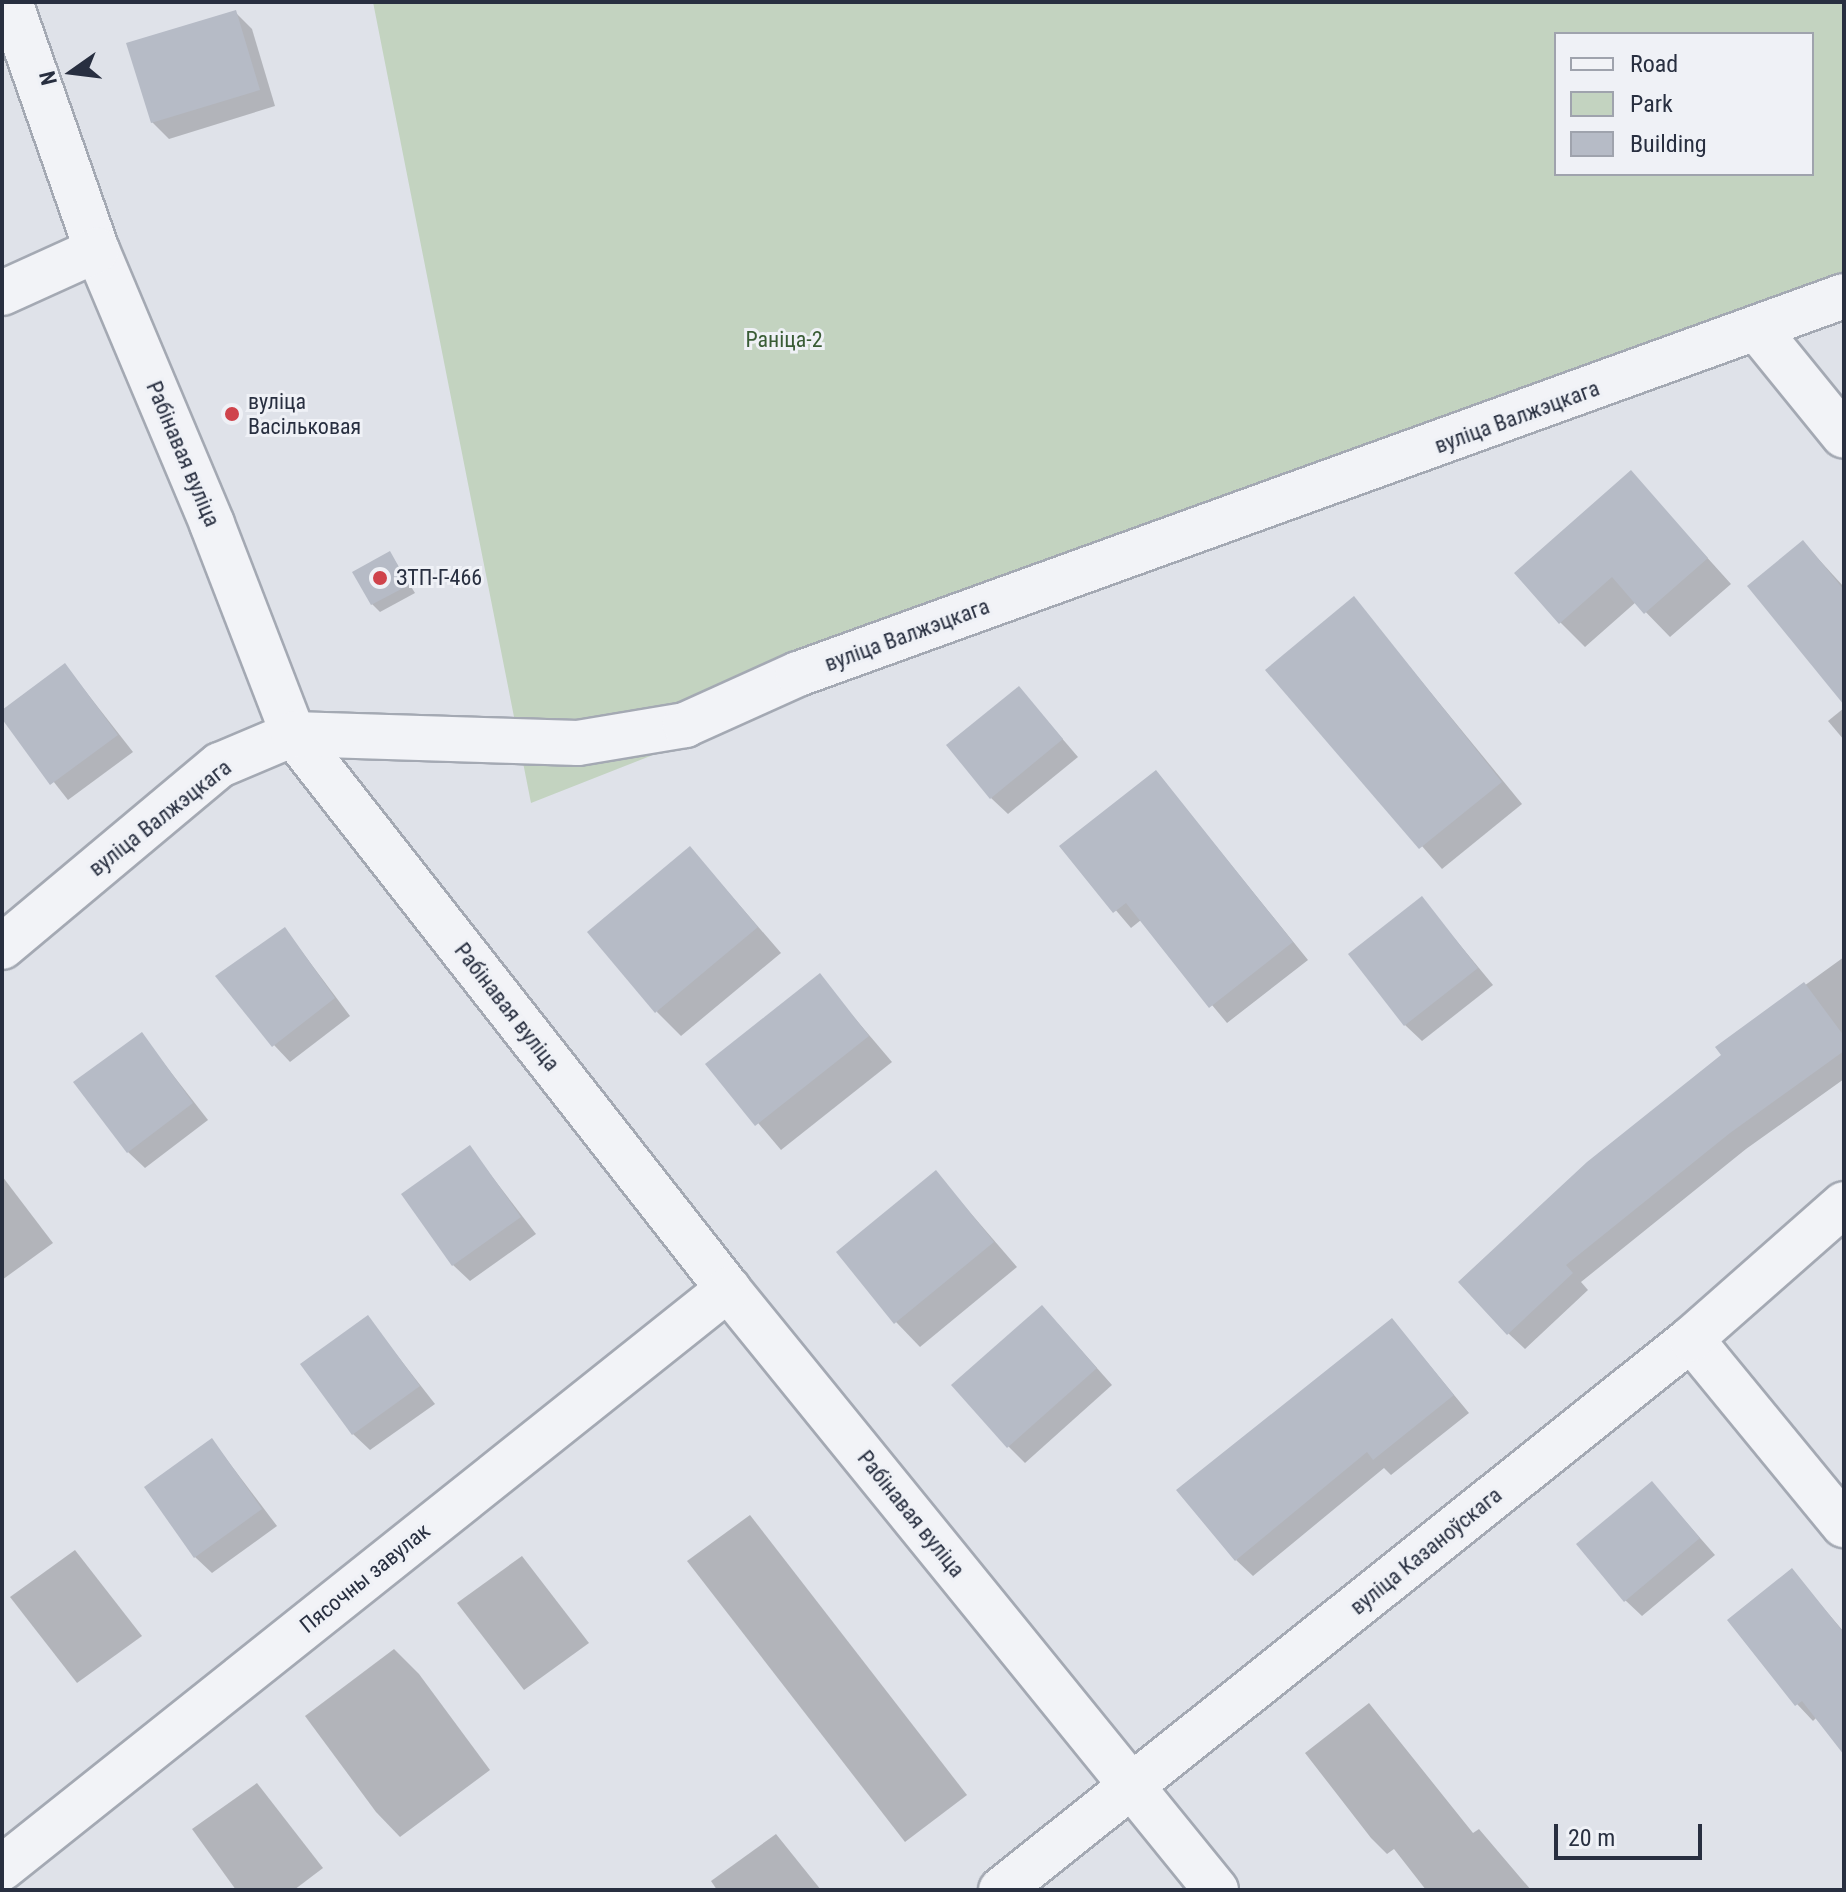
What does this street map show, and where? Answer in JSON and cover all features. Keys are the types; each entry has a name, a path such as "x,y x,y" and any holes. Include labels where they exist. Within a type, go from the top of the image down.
{"street":[{"name":"Рабінавая вуліца","path":"10,2 97,250 212,524 293,734 728,1289 1216,1890"},
{"path":"2,293 97,250"},
{"name":"вуліца Валжэцкага","path":"2,947 220,765 293,734 578,743 685,725 798,674 1758,330 1844,296"},
{"path":"1758,330 1844,436"},
{"name":"вуліца Казаноўскага","path":"1001,1890 1691,1339 1844,1204"},
{"name":"Пясочны завулак","path":"2,1868 728,1289"},
{"path":"1691,1339 1844,1525"}],"green space":[{"name":"Раніца-2","path":"373,2 1844,2 1844,286 531,803"}],"building":[{"path":"236,10 260,90 151,123 126,43"},
{"path":"1631,470 1708,558 1644,614 1612,577 1559,624 1514,573"},
{"path":"1803,540 1844,590 1844,705 1747,586"},
{"name":"ЗТП-Г-466","path":"390,551 409,585 371,605 352,572"},
{"path":"1354,596 1502,782 1419,849 1265,670"},
{"path":"65,663 118,735 50,785 2,719 2,710"},
{"path":"1019,686 1063,739 990,799 946,745"},
{"path":"1156,770 1293,942 1209,1008 1126,903 1113,913 1059,846"},
{"path":"690,846 758,927 655,1013 587,932"},
{"path":"1422,896 1478,968 1404,1026 1348,954"},
{"path":"285,927 335,998 272,1047 215,976"},
{"path":"820,973 869,1036 755,1126 705,1064"},
{"path":"1804,982 1844,1036 1844,1051 1730,1133 1566,1265 1573,1273 1507,1335 1458,1282 1587,1162 1721,1055 1715,1047"},
{"path":"142,1032 193,1103 127,1153 73,1082"},
{"path":"470,1145 521,1217 452,1266 401,1194"},
{"path":"936,1170 994,1242 894,1324 836,1252"},
{"path":"1042,1305 1097,1368 1007,1448 951,1385"},
{"path":"368,1315 420,1386 352,1435 300,1364"},
{"path":"1392,1318 1454,1395 1373,1460 1367,1452 1235,1561 1176,1490"},
{"path":"212,1438 262,1509 194,1558 144,1487"},
{"path":"1652,1481 1700,1538 1624,1602 1576,1544"},
{"path":"1792,1568 1844,1633 1844,1755 1802,1701 1795,1706 1727,1620"}],"place":[{"name":"вуліца Васільковая","path":"232,414"},
{"name":"ЗТП-Г-466","path":"380,578"}]}
